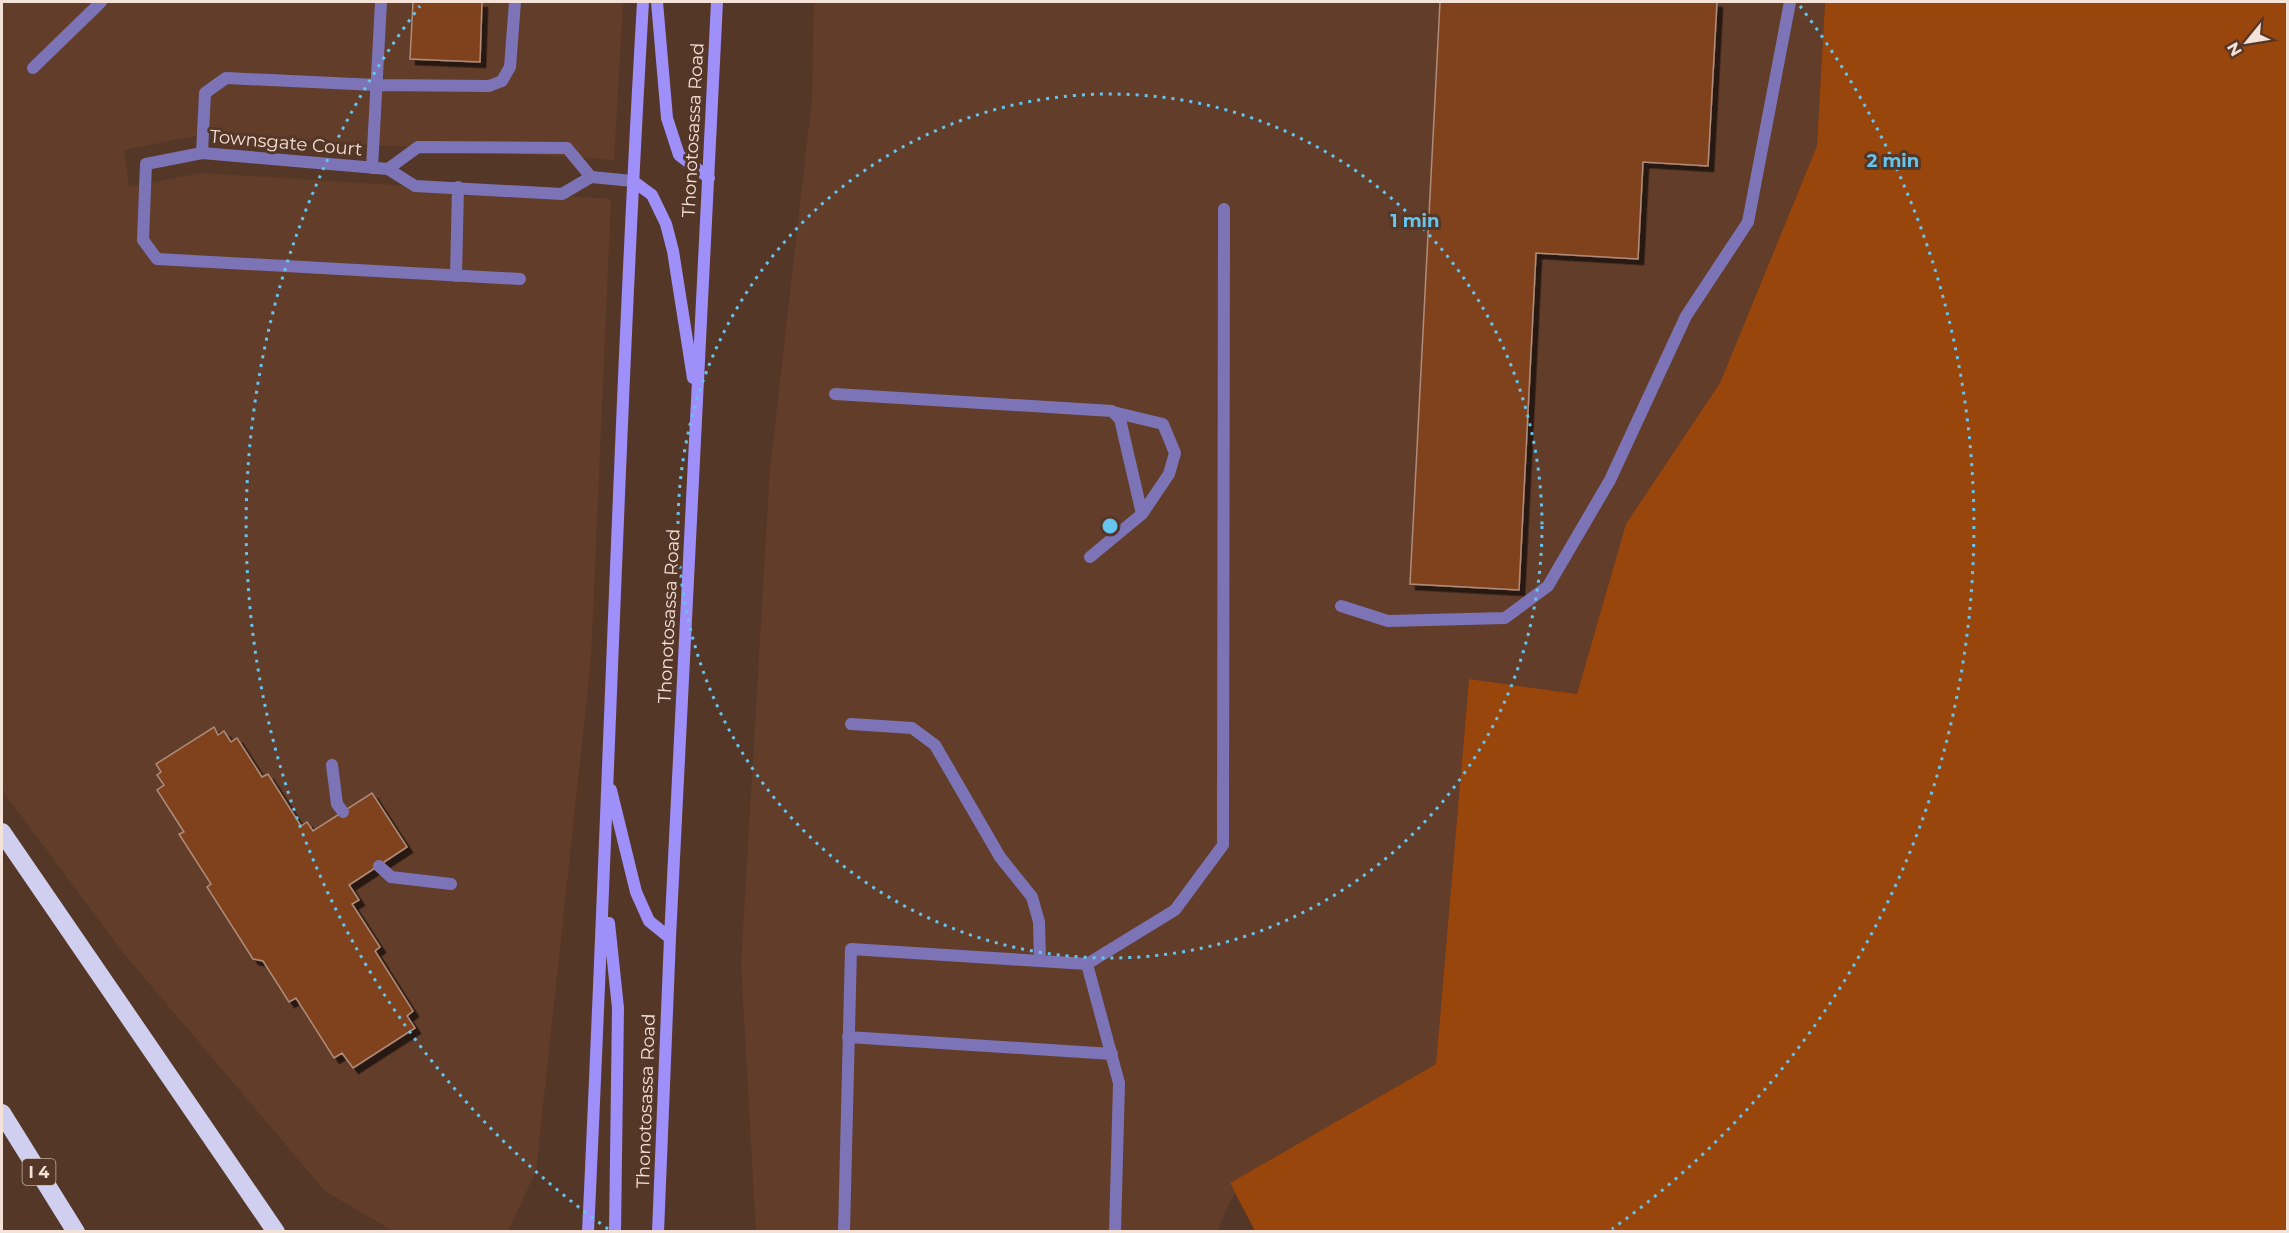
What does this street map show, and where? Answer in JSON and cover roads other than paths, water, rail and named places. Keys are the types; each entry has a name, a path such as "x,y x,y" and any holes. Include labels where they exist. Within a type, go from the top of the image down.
{"highway":[{"path":"2,832 276,1232"},
{"name":"I 4","path":"2,1113 76,1232"}],"main road":[{"path":"588,1232 633,181 643,2"},
{"path":"657,2 667,118 680,154 709,177"},
{"name":"Thonotosassa Road","path":"658,1232 670,938 717,2"},
{"path":"633,181 652,195 666,224 673,251 697,402"},
{"path":"608,774 636,892 649,921 670,938"},
{"path":"604,886 618,1008 615,1232"}],"lane":[{"path":"33,68 101,2"},
{"path":"372,168 381,2"},
{"path":"202,153 205,93 226,78 376,85 489,86 502,81 510,67 515,2"},
{"path":"1341,606 1388,621 1505,618 1548,586 1610,480 1686,316 1748,222 1790,2"},
{"path":"388,169 418,147 567,148 591,177 633,181"},
{"name":"Townsgate Court","path":"456,276 157,259 143,240 146,164 202,153 388,169 415,186 562,194 591,177"},
{"path":"458,187 456,276 520,279"},
{"path":"844,1232 851,949 1087,964 1175,910 1223,845 1224,210"},
{"path":"836,394 1112,411 1163,424 1175,453 1169,474 1142,514 1090,557"},
{"path":"1112,411 1120,419 1142,514"},
{"path":"851,724 912,728 934,745 1000,857 1032,897 1039,922 1040,961"},
{"path":"332,765 337,804 343,812"},
{"path":"379,866 391,877 451,884"},
{"path":"1087,964 1119,1083 1115,1232"},
{"path":"848,1037 1112,1054"}]}
